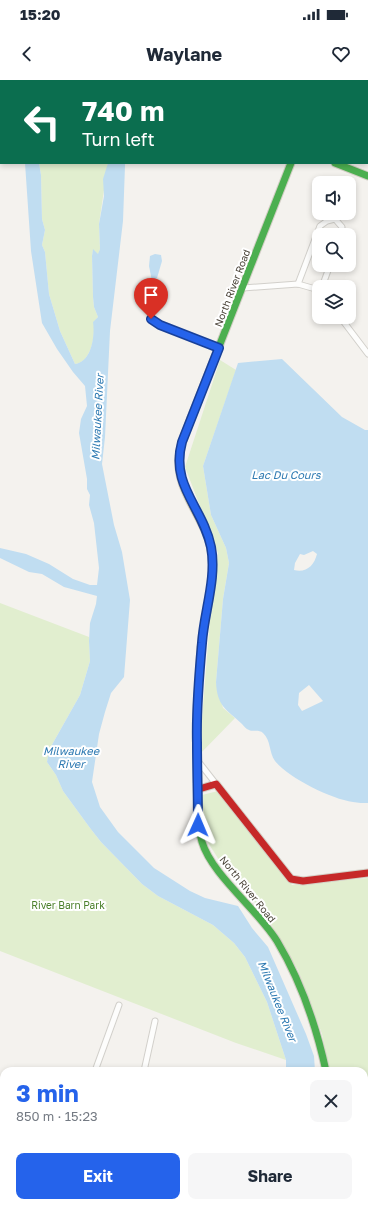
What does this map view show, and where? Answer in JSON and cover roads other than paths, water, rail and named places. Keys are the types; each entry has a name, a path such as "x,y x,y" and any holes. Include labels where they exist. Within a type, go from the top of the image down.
{"street":[{"name":"North River Road","path":"291,164 178,455 179,469 183,482 207,534 212,554 212,575 201,649 197,724 199,789 198,825 203,845 214,863 266,925 288,960 308,1007 325,1067"},
{"path":"338,164 368,176"},
{"path":"319,228 327,221 335,219 342,228"},
{"path":"298,284 312,247"},
{"path":"242,288 298,284 312,288"},
{"path":"151,319 160,325 219,348"},
{"path":"345,324 368,354"},
{"path":"198,761 291,879 303,881 368,873"},
{"path":"199,789 216,784"},
{"path":"96,1067 119,1005"},
{"path":"145,1067 155,1021"}],"water":[{"name":"Milwaukee River","path":"25,164 39,164 41,175 42,219 45,230 42,245 45,252 49,294 60,331 75,364 81,362 89,353 93,340 93,322 98,317 94,307 93,297 92,256 93,249 98,254 100,249 99,224 104,196 103,179 108,164 125,164 123,221 110,331 105,437 102,464 114,525 122,552 130,600 124,677 111,693 105,712 99,734 92,782 100,807 118,832 154,868 190,891 205,898 238,906 252,928 268,947 306,1034 314,1056 315,1067 286,1067 286,1060 267,1002 245,957 234,943 213,925 158,896 142,884 101,842 90,828 63,791 56,775 47,762 49,750 80,695 90,661 90,623 97,596 64,587 42,574 29,572 0,558 0,548 26,554 49,564 73,579 90,585 97,585 99,568 94,523 89,505 90,495 87,489 87,479 79,433 81,419 87,406 85,386 57,349 42,323 31,251"},
{"path":"155,254 161,255 162,261 157,278 152,281 149,266 150,256"},
{"name":"Lac Du Cours","path":"282,359 342,417 365,430 368,430 368,803 353,802 334,797 300,781 281,768 273,758 266,736 260,731 248,730 223,706 218,697 216,682 223,599 229,563 226,548 211,515 203,466 238,363","holes":["313,551 317,554 312,565 306,569 298,571 294,570 295,563 300,554 304,555","309,685 323,701 302,711 298,705 299,693"]}],"park label":[{"name":"River Barn Park","path":"68,905"}]}
